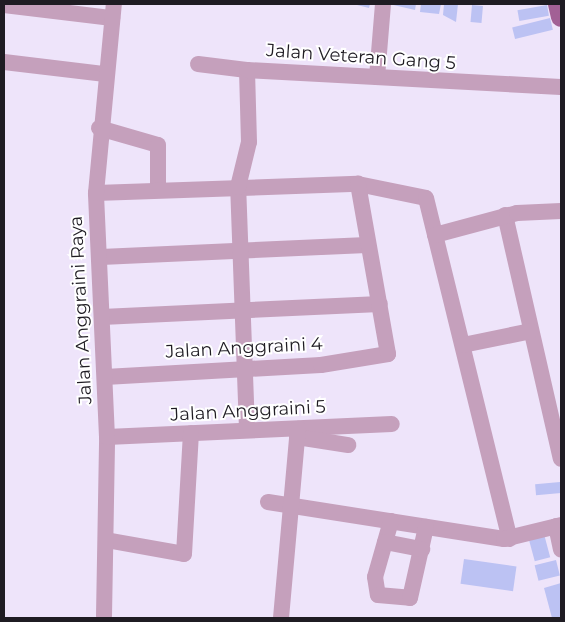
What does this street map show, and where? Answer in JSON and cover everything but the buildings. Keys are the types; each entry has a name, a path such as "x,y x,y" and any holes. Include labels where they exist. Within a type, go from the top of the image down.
{"main road":[{"path":"558,4 561,17"}],"street":[{"path":"377,77 383,4"},
{"path":"13,5 113,11"},
{"name":"Jalan Anggraini Raya","path":"104,616 107,437 101,257 96,193 105,74 113,11"},
{"path":"4,62 105,74"},
{"path":"198,64 247,70"},
{"name":"Jalan Veteran Gang 5","path":"247,428 238,187 248,142 247,70 561,87"},
{"path":"100,128 158,145 158,190"},
{"path":"102,317 242,308 380,304 367,245 358,184"},
{"path":"96,193 358,184 424,197 436,234 510,539"},
{"path":"436,234 506,215 561,211"},
{"path":"506,215 561,459"},
{"path":"101,257 240,249 367,245"},
{"name":"Jalan Anggraini 4","path":"105,377 244,367 321,365 385,356 389,351 380,304"},
{"path":"463,345 531,330"},
{"name":"Jalan Anggraini 5","path":"107,437 247,428 297,433 392,424"},
{"path":"106,540 184,554 191,433"},
{"path":"281,618 297,433 348,445"},
{"path":"268,502 510,539 558,526 561,549"},
{"path":"391,521 374,586 378,595 410,598 426,527"},
{"path":"385,542 422,549"}]}
